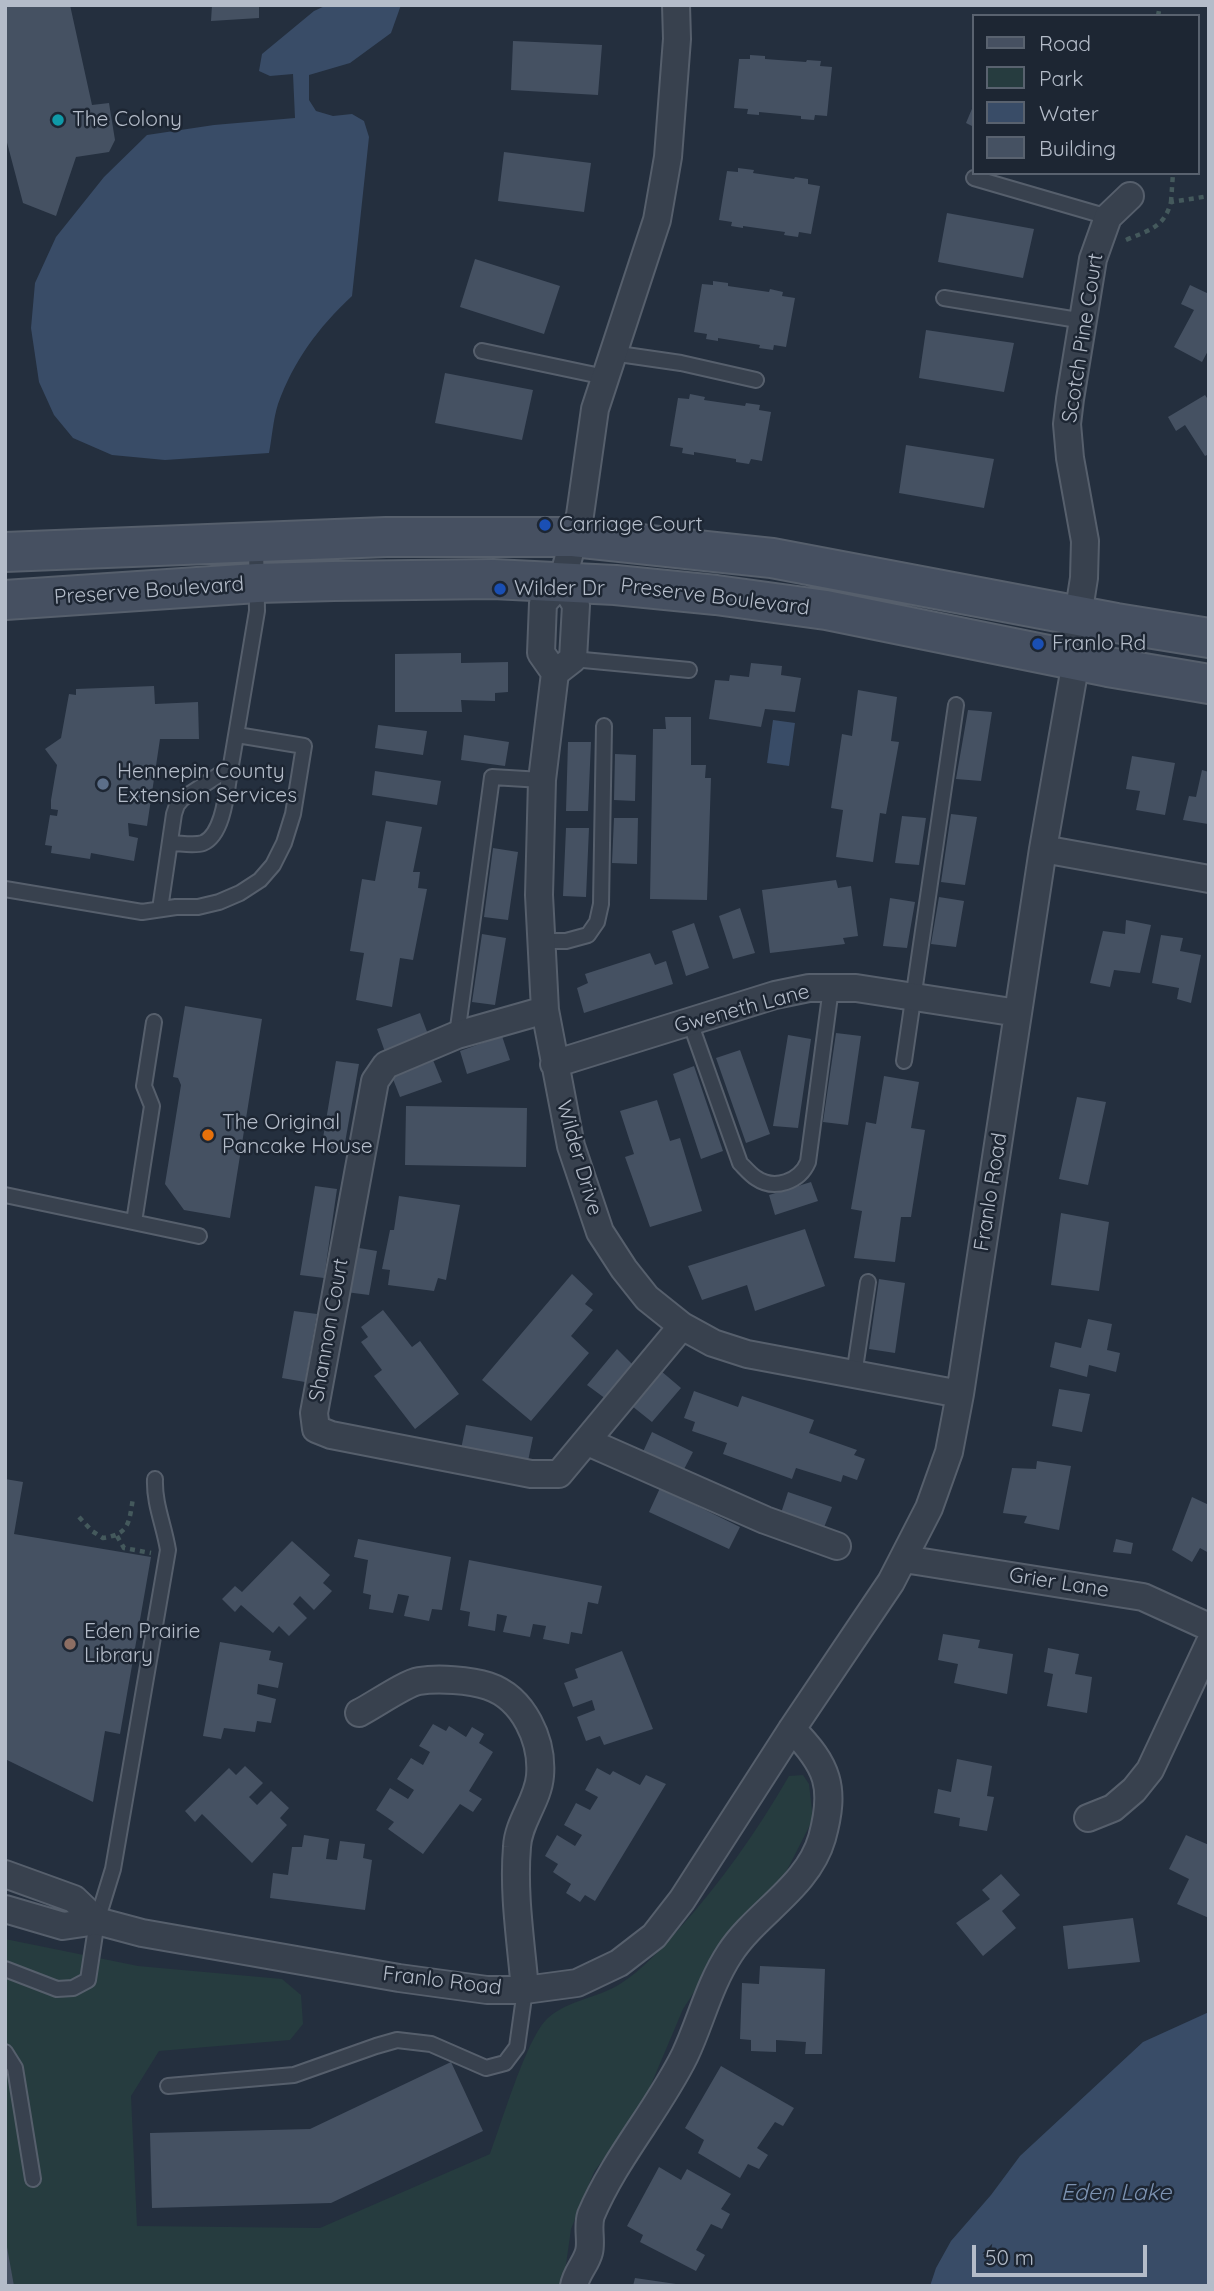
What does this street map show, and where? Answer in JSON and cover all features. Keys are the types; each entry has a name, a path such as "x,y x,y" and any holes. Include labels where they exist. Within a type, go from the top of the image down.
{"street":[{"path":"564,666 541,653 543,603 562,582 580,515 595,409 657,220 668,157 677,39 676,5"},
{"name":"Scotch Pine Court","path":"1078,616 1084,578 1085,541 1070,458 1067,424 1093,259 1108,216 1130,195"},
{"name":"Preserve Boulevard","path":"5,552 386,537 573,537 772,558 1209,638"},
{"name":"Preserve Boulevard","path":"5,600 257,583 481,579 562,582 682,592 826,610 1076,661 1209,684"},
{"name":"Franlo Road","path":"5,1909 63,1926 97,1922 142,1933 399,1978 487,1990 524,1990 577,1983 619,1963 654,1936 682,1900 904,1559 929,1508 949,1451 1043,849 1076,661 1078,616"},
{"name":"Wilder Drive","path":"564,666 542,780 540,895 545,1010 571,1146 600,1232 647,1298 682,1326 713,1343 747,1354 960,1394"},
{"path":"1043,849 1209,879"},
{"name":"Gweneth Lane","path":"554,1064 775,995 809,988 856,988 1018,1013"},
{"name":"Shannon Court","path":"545,1010 457,1035 386,1065 374,1081 314,1413 316,1429 331,1435 531,1474 559,1474 682,1326"},
{"path":"587,1442 765,1520 837,1546"},
{"name":"Grier Lane","path":"904,1559 1143,1597 1209,1627"},
{"path":"1088,1818 1112,1808 1134,1790 1150,1770 1209,1644"},
{"path":"359,1713 417,1681 462,1681 490,1686 512,1702 531,1725 540,1750 540,1778 517,1842 515,1874 524,1990"},
{"path":"574,2286 575,2278 589,2252 590,2219 685,2055 712,1985 732,1951 804,1873 822,1838 830,1794 828,1780 813,1751 792,1729"},
{"name":"Franlo Road","path":"5,1874 74,1899 97,1922"}],"lane":[{"path":"974,178 1108,216"},
{"path":"944,298 1084,321"},
{"path":"482,351 609,365 681,363 756,380"},
{"path":"170,843 203,843 218,828 223,813 257,611 256,541"},
{"path":"564,666 689,670"},
{"path":"904,1061 956,705"},
{"path":"541,941 566,941 588,936 597,922 601,904 604,726"},
{"path":"5,889 142,912 198,907 219,902 260,880 273,865 284,843 293,814 304,746 237,735"},
{"path":"160,909 177,805 230,765"},
{"path":"457,1035 492,777 542,780"},
{"path":"690,1021 740,1163 757,1179 782,1184 804,1171 808,1162 831,988"},
{"path":"134,1222 152,1106 144,1086 155,1022"},
{"path":"5,1195 199,1236"},
{"path":"854,1375 868,1282"},
{"path":"5,1969 57,1989 73,1988 88,1980 97,1922 113,1868 167,1550 155,1496 155,1479"},
{"path":"168,2086 294,2075 397,2040 431,2044 486,2068 505,2063 517,2047 524,1990"},
{"path":"5,2052 15,2068 33,2179"}],"path":[{"path":"1119,243 1158,225 1168,215 1173,175"},
{"path":"1171,202 1209,196"},
{"path":"79,1517 103,1538 117,1535 126,1529 133,1498"},
{"path":"117,1535 124,1548 152,1553"}],"green space":[{"path":"803,1775 809,1784 813,1819 784,1876 732,1934 683,2009 642,2106 594,2172 571,2229 563,2286 5,2286 5,1939 138,1966 282,1979 301,1995 303,2024 290,2040 159,2051 131,2096 137,2226 320,2228 490,2154 523,2061 548,2018 565,2007 620,1984 650,1959 724,1875 789,1776"}],"water":[{"path":"327,5 401,5 391,33 350,63 309,75 309,100 316,111 333,116 352,114 364,121 369,137 352,296 328,320 299,359 278,404 269,453 165,460 112,455 73,438 54,415 39,382 31,328 35,283 56,237 104,177 147,135 214,125 295,118 293,74 270,76 259,71 262,54 314,11"},
{"path":"773,720 795,723 789,766 767,763"},
{"name":"Eden Lake","path":"1209,2012 1209,2286 930,2286 936,2268 951,2241 1020,2156 1143,2042"}],"building":[{"name":"The Colony","path":"5,5 70,5 92,105 109,103 115,140 109,152 76,157 56,216 23,203 5,135"},
{"path":"212,5 259,5 259,18 211,21"},
{"path":"513,41 602,45 598,95 511,90"},
{"path":"750,55 765,56 765,59 821,61 820,66 832,67 827,116 815,115 814,120 801,119 801,116 759,112 759,115 747,114 748,109 734,108 739,59 750,59"},
{"path":"972,109 972,126 966,123"},
{"path":"504,152 591,163 584,212 498,201"},
{"path":"738,168 754,170 753,173 808,179 808,184 820,186 811,234 799,232 798,237 784,235 785,232 731,226 732,222 719,220 727,171 738,172"},
{"path":"947,213 1034,229 1023,278 938,262"},
{"path":"475,259 560,286 544,334 460,307"},
{"path":"713,281 769,292 770,289 783,292 782,296 795,298 786,347 774,345 773,350 759,348 760,345 718,338 718,341 706,339 707,334 694,332 702,284 713,285"},
{"path":"1190,285 1209,294 1209,349 1202,362 1174,347 1194,310 1181,304"},
{"path":"926,330 1014,343 1004,392 919,378"},
{"path":"445,373 533,390 522,440 435,423"},
{"path":"690,394 705,397 704,400 745,406 746,403 760,405 759,410 771,412 762,461 751,459 749,464 736,462 736,459 694,452 694,455 682,453 683,448 670,446 678,398 689,399"},
{"path":"1205,395 1209,401 1209,454 1205,456 1185,425 1176,431 1168,417"},
{"path":"906,445 994,459 984,508 899,493"},
{"path":"461,653 461,663 508,662 508,692 495,693 495,701 461,700 462,712 395,712 395,654"},
{"path":"751,663 782,666 781,675 801,678 795,712 765,709 761,727 709,719 715,680 729,681 730,675 749,677"},
{"name":"Hennepin County Extension Services","path":"154,686 155,704 198,702 199,739 160,739 147,826 128,823 129,836 138,838 134,861 91,853 90,859 51,853 52,846 45,845 50,815 57,816 58,810 51,809 57,765 45,749 61,738 69,694 76,695 76,689"},
{"path":"858,690 897,697 891,741 899,742 886,814 880,813 873,862 836,857 843,810 831,808 842,734 852,736"},
{"path":"968,710 992,712 981,781 956,779"},
{"path":"665,717 691,717 691,765 706,765 705,778 711,778 707,900 650,899 653,729 666,729"},
{"path":"378,725 427,731 423,755 375,748"},
{"path":"464,735 509,742 505,766 461,760"},
{"path":"568,742 591,742 588,811 566,811"},
{"path":"615,754 636,755 635,801 614,800"},
{"path":"1132,756 1175,763 1165,815 1136,810 1140,791 1126,789"},
{"path":"1202,770 1209,772 1208,824 1183,820 1189,796 1196,797"},
{"path":"375,771 441,781 437,805 372,795"},
{"path":"951,814 977,817 965,885 941,882"},
{"path":"902,816 926,818 919,865 895,863"},
{"path":"614,818 638,818 637,864 612,863"},
{"path":"386,821 422,827 413,872 420,872 418,888 427,889 413,960 400,958 392,1007 356,1000 364,953 350,951 362,879 375,881"},
{"path":"566,828 589,828 586,897 563,896"},
{"path":"493,848 518,852 508,920 484,917"},
{"path":"836,880 838,888 851,886 858,936 843,938 845,944 770,953 762,890"},
{"path":"939,897 964,901 956,947 931,944"},
{"path":"890,898 915,902 907,948 883,946"},
{"path":"740,908 755,953 733,959 719,916"},
{"path":"1126,920 1151,925 1140,973 1114,970 1110,987 1090,983 1103,931 1125,934"},
{"path":"694,923 709,968 686,976 672,931"},
{"path":"482,934 506,938 495,1005 472,1002"},
{"path":"1161,935 1183,938 1180,951 1201,955 1191,1003 1177,999 1179,988 1152,983"},
{"path":"650,953 655,965 666,961 673,984 584,1013 577,988 588,983 585,974"},
{"name":"The Original Pancake House","path":"185,1006 262,1019 230,1218 184,1210 165,1184 181,1085 178,1078 173,1077"},
{"path":"420,1013 429,1037 385,1052 377,1029"},
{"path":"836,1033 861,1036 848,1125 823,1122"},
{"path":"788,1035 811,1039 798,1128 773,1126"},
{"path":"502,1036 510,1060 467,1074 460,1051"},
{"path":"740,1050 770,1134 746,1143 716,1058"},
{"path":"433,1060 442,1082 400,1097 391,1074"},
{"path":"336,1061 359,1064 343,1154 321,1150"},
{"path":"694,1066 723,1151 701,1159 673,1074"},
{"path":"884,1076 919,1082 911,1128 925,1130 911,1217 901,1217 895,1262 854,1258 862,1211 851,1209 866,1122 876,1124"},
{"path":"1077,1097 1106,1102 1088,1185 1059,1179"},
{"path":"657,1100 670,1141 680,1138 702,1211 650,1227 625,1157 634,1154 620,1111"},
{"path":"406,1106 527,1108 526,1167 405,1165"},
{"path":"811,1182 818,1201 775,1215 769,1195"},
{"path":"315,1186 337,1189 324,1278 300,1275"},
{"path":"399,1196 460,1205 446,1280 438,1278 434,1291 388,1285 390,1270 382,1269 390,1230 394,1230"},
{"path":"1061,1213 1109,1222 1099,1291 1051,1285"},
{"path":"805,1229 825,1286 755,1311 747,1285 702,1300 688,1266"},
{"path":"353,1247 377,1251 369,1295 346,1292"},
{"path":"572,1274 593,1294 585,1304 593,1310 571,1336 589,1353 531,1421 482,1380"},
{"path":"879,1279 905,1283 895,1353 869,1349"},
{"path":"383,1310 412,1347 420,1341 459,1394 415,1429 374,1376 382,1370 361,1342 368,1337 361,1327"},
{"path":"294,1311 317,1314 305,1382 282,1378"},
{"path":"1088,1319 1112,1324 1107,1350 1120,1353 1116,1372 1089,1365 1087,1377 1050,1367 1055,1342 1081,1348"},
{"path":"617,1349 634,1366 606,1399 587,1385"},
{"path":"661,1371 681,1388 652,1422 632,1406"},
{"path":"1059,1389 1090,1394 1082,1432 1052,1426"},
{"path":"694,1391 738,1407 742,1396 814,1420 809,1433 857,1450 854,1455 865,1459 857,1480 843,1475 841,1482 796,1468 792,1479 723,1454 727,1443 692,1431 695,1422 684,1418"},
{"path":"466,1425 533,1437 528,1461 461,1449"},
{"path":"652,1432 693,1452 682,1473 642,1454"},
{"path":"1037,1461 1071,1466 1059,1530 1024,1523 1027,1516 1003,1513 1012,1468 1036,1469"},
{"name":"Eden Prairie Library","path":"5,1479 23,1482 14,1534 151,1557 120,1734 105,1731 93,1802 5,1759"},
{"path":"660,1488 740,1527 729,1549 649,1512"},
{"path":"788,1492 832,1507 823,1530 780,1516"},
{"path":"1192,1497 1209,1505 1209,1553 1200,1548 1192,1562 1172,1550"},
{"path":"358,1539 451,1557 442,1610 432,1609 429,1621 404,1616 409,1596 398,1594 393,1613 369,1609 371,1595 363,1593 368,1560 354,1557"},
{"path":"1116,1539 1133,1543 1131,1554 1113,1552"},
{"path":"292,1541 330,1575 323,1583 332,1591 314,1610 300,1596 293,1604 307,1618 289,1636 279,1626 273,1633 241,1605 235,1612 222,1599 235,1586 242,1592"},
{"path":"469,1560 602,1586 598,1604 588,1602 582,1634 571,1632 569,1644 543,1639 546,1626 533,1624 530,1637 503,1632 507,1616 497,1614 495,1631 468,1626 470,1612 460,1610"},
{"path":"943,1634 980,1640 978,1648 1013,1654 1007,1694 954,1683 958,1664 938,1660"},
{"path":"220,1642 271,1651 269,1660 283,1663 278,1688 258,1684 257,1694 276,1699 271,1723 257,1721 255,1732 224,1728 221,1739 203,1736"},
{"path":"1048,1648 1079,1654 1075,1674 1092,1677 1087,1713 1047,1706 1053,1674 1044,1672"},
{"path":"622,1651 653,1729 604,1745 600,1736 586,1741 577,1717 595,1710 592,1700 573,1707 564,1683 578,1678 575,1669"},
{"path":"433,1724 446,1731 449,1726 466,1737 472,1727 484,1734 479,1743 493,1752 469,1791 482,1799 473,1812 460,1804 423,1854 388,1829 394,1822 376,1810 390,1788 408,1799 414,1790 397,1779 411,1758 423,1765 430,1752 419,1746"},
{"path":"957,1759 992,1766 987,1796 994,1797 987,1831 959,1826 960,1818 934,1813 938,1789 951,1792"},
{"path":"245,1766 263,1783 249,1797 257,1805 271,1791 289,1808 280,1818 287,1825 252,1863 202,1814 195,1822 185,1811 229,1768 236,1775"},
{"path":"597,1768 610,1775 613,1771 640,1785 646,1775 666,1784 595,1901 585,1895 580,1902 566,1893 571,1884 553,1872 558,1864 545,1856 557,1835 575,1846 582,1835 564,1825 576,1803 590,1810 598,1797 585,1790"},
{"path":"304,1835 329,1839 326,1859 337,1860 340,1841 365,1844 363,1858 372,1860 365,1910 270,1898 273,1873 288,1875 292,1847 302,1847"},
{"path":"1186,1835 1209,1845 1209,1918 1177,1904 1189,1879 1169,1869"},
{"path":"1001,1874 1020,1895 1002,1911 1016,1928 983,1956 956,1923 990,1899 982,1890"},
{"path":"1133,1918 1140,1962 1068,1969 1063,1926"},
{"path":"760,1966 825,1969 822,2054 805,2054 806,2042 776,2040 776,2052 751,2051 751,2040 740,2039 742,1983 759,1984"},
{"path":"451,2062 483,2131 331,2203 152,2208 150,2133 310,2129"},
{"path":"721,2066 794,2108 783,2126 775,2122 757,2148 768,2155 759,2169 748,2164 740,2178 698,2153 704,2140 685,2128"},
{"path":"659,2167 681,2180 687,2169 731,2194 721,2209 730,2214 722,2229 711,2224 696,2250 705,2255 696,2271 640,2242 643,2235 627,2226"},
{"path":"7,2247 14,2286 5,2286"},
{"path":"635,2278 676,2284 676,2286 633,2286"}],"place":[{"name":"The Colony","path":"58,120"},
{"name":"Carriage Court","path":"545,525"},
{"name":"Wilder Dr","path":"500,589"},
{"name":"Franlo Rd","path":"1038,644"},
{"name":"Hennepin County Extension Services","path":"103,784"},
{"name":"The Original Pancake House","path":"208,1135"},
{"name":"Eden Prairie Library","path":"70,1644"}]}
